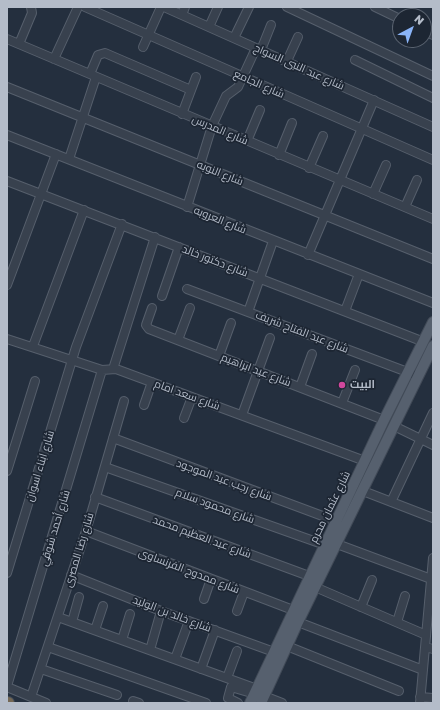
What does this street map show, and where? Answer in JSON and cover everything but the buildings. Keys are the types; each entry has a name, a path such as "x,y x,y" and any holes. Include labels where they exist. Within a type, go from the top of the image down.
{"main road":[{"name":"شارع عثمان محرم","path":"250,703 259,694 287,646 363,491 394,426 414,374 428,344 433,322"},
{"name":"شارع عثمان محرم","path":"259,694 274,652 293,610 384,420 414,374"}],"street":[{"path":"19,44 32,13 31,7"},
{"path":"54,59 78,7"},
{"name":"شارع الجامع","path":"85,7 433,160"},
{"path":"143,47 161,7"},
{"name":"شارع عبد النبى السواح","path":"164,7 183,11 209,27 433,127"},
{"path":"209,27 218,7"},
{"path":"234,38 248,7"},
{"path":"287,7 433,76"},
{"path":"375,7 392,15"},
{"path":"187,207 212,126 226,96 236,90 271,25"},
{"path":"287,61 298,37"},
{"name":"شارع المدرس","path":"7,39 339,181 433,219"},
{"path":"69,159 83,117 98,55 105,52 192,90"},
{"path":"355,60 433,98"},
{"path":"182,114 196,77"},
{"name":"شارع النوبه","path":"7,87 433,259"},
{"path":"308,255 374,100"},
{"path":"247,141 260,110"},
{"path":"279,155 292,123"},
{"name":"شارع العروبه","path":"7,134 433,304"},
{"path":"309,168 323,136"},
{"path":"7,285 40,193 56,154"},
{"path":"373,194 386,165"},
{"name":"شارع دكتور خالد","path":"7,180 428,344"},
{"path":"405,207 417,180"},
{"path":"33,346 84,210"},
{"name":"شارع ابناء اسوان","path":"7,573 73,360 122,224"},
{"path":"112,369 155,237"},
{"path":"248,312 273,241"},
{"path":"162,296 179,247"},
{"path":"345,311 359,274"},
{"name":"شارع عبد الفتاح شريف","path":"187,289 414,374"},
{"name":"شارع عيد ابراهيم","path":"152,308 147,327 384,420"},
{"path":"178,340 190,308"},
{"path":"219,356 231,323"},
{"path":"242,415 270,338"},
{"name":"شارع سعد امام","path":"7,339 33,346 102,370 112,369 152,382 365,461"},
{"path":"300,387 312,354"},
{"name":"شارع أحمد شوقي","path":"7,686 102,370"},
{"path":"342,403 355,370"},
{"path":"7,471 35,381"},
{"path":"144,405 152,382"},
{"path":"184,418 192,397"},
{"name":"شارع رضا المصرى","path":"32,697 86,531 124,401"},
{"path":"391,502 433,413"},
{"path":"394,426 433,445"},
{"name":"شارع رجب عبد الموجود","path":"113,438 336,521"},
{"name":"شارع محمود سلام","path":"105,467 324,545"},
{"path":"363,491 433,518"},
{"name":"شارع عبد العظيم محمد","path":"96,498 309,576"},
{"name":"شارع ممدوح الفرنساوى","path":"86,531 293,610"},
{"path":"337,544 432,574"},
{"path":"433,558 426,635 429,648 423,670 420,700 433,698"},
{"name":"شارع خالد بن الوليد","path":"71,575 160,611 274,652"},
{"path":"204,599 211,579"},
{"path":"362,607 372,580"},
{"path":"315,587 426,635"},
{"path":"237,611 244,592"},
{"path":"397,622 405,596"},
{"path":"72,622 79,597"},
{"path":"95,630 103,606"},
{"path":"150,650 160,611"},
{"path":"122,640 130,614"},
{"path":"58,617 201,668 282,703"},
{"path":"175,659 189,621"},
{"path":"298,622 423,670"},
{"path":"201,668 215,630"},
{"path":"287,646 399,691"},
{"path":"48,647 206,703"},
{"path":"227,678 237,651"},
{"path":"41,669 117,695"},
{"path":"7,686 46,703"},
{"path":"238,703 228,698 231,687 259,694"}],"place":[{"name":"البيت","path":"342,385"}]}
